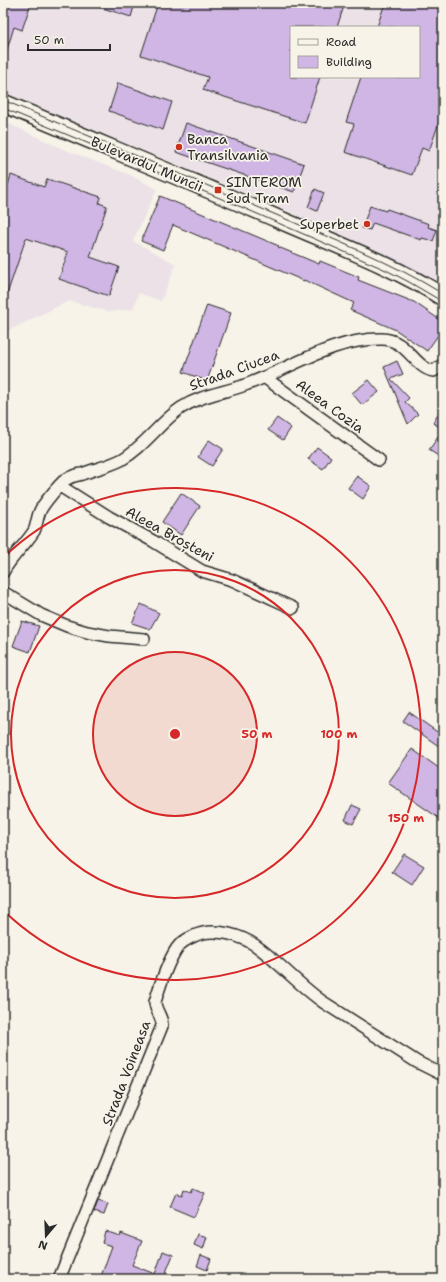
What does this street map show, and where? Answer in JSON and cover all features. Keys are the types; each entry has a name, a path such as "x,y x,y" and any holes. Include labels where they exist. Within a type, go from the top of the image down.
{"main road":[{"name":"Bulevardul Muncii","path":"3,103 248,206 381,264 443,297"}],"street":[{"name":"Strada Ciucea","path":"3,572 13,556 34,531 42,507 65,480 110,465 131,454 165,420 194,400 223,390 245,385 328,349 373,339 384,338 396,342 430,370 434,371 443,364"},
{"name":"Aleea Cozia","path":"264,377 379,460"},
{"name":"Aleea Broșteni","path":"60,486 202,571 232,580 293,608"},
{"path":"3,592 54,622 88,632 109,636 144,639"},
{"name":"Strada Voineasa","path":"59,1279 162,1026 161,1018 155,1002 172,956 185,940 202,933 215,932 238,937 250,942 323,1002 411,1058 443,1075"}],"shaded area":[{"path":"3,3 443,3 443,291 284,209 3,92"},
{"path":"3,121 63,149 130,175 157,189 133,241 176,264 161,301 139,293 133,309 109,312 69,301 3,333"}],"building":[{"path":"3,3 31,3 22,30 14,27 5,56 3,56"},
{"path":"93,3 135,3 131,17 93,5"},
{"path":"158,3 345,3 337,26 290,26 290,78 320,78 305,123 203,90 208,77 141,55"},
{"path":"385,3 431,3 443,7 443,111 429,151 422,148 412,175 345,152 354,124 346,122 361,78 420,78 420,26 377,26"},
{"path":"118,83 172,102 163,130 109,111"},
{"path":"186,123 304,164 294,192 176,152"},
{"path":"11,175 44,187 47,179 101,197 99,203 107,206 90,257 119,267 109,296 59,279 68,252 26,238 5,300 3,300 3,187 7,188"},
{"path":"315,189 324,193 317,211 308,207"},
{"path":"160,196 319,264 320,261 359,277 358,280 414,302 443,322 443,328 427,351 396,330 350,310 354,303 304,280 173,225 163,250 141,241"},
{"path":"370,206 386,211 387,209 429,224 428,227 437,230 433,241 422,238 421,240 373,223 370,230 362,228"},
{"path":"207,305 231,313 207,381 183,372"},
{"path":"397,361 403,374 391,379 409,398 405,402 418,414 408,424 384,367"},
{"path":"369,380 379,392 362,405 352,393"},
{"path":"443,406 443,429 433,423"},
{"path":"277,418 291,428 283,440 268,430"},
{"path":"443,430 443,459 429,450"},
{"path":"209,440 223,449 212,466 198,457"},
{"path":"317,447 331,457 323,469 308,459"},
{"path":"357,476 371,486 363,499 348,488"},
{"path":"181,493 200,506 181,535 162,522"},
{"path":"141,604 159,613 150,629 132,623"},
{"path":"22,621 39,626 30,652 13,646"},
{"path":"409,712 443,736 443,749 403,721"},
{"path":"412,749 443,771 443,821 388,783"},
{"path":"352,805 361,809 353,824 345,820"},
{"path":"404,854 424,866 412,885 392,872"},
{"path":"193,1188 205,1193 194,1217 170,1207 176,1193 182,1195 184,1189 191,1192"},
{"path":"98,1201 108,1204 104,1215 94,1212"},
{"path":"105,1231 120,1236 121,1233 142,1241 132,1265 155,1274 163,1251 173,1255 164,1277 166,1279 100,1279 112,1246 102,1243"},
{"path":"198,1234 207,1237 203,1249 194,1245"},
{"path":"201,1255 211,1259 207,1270 197,1266"}],"tram line":[{"path":"3,100 360,251 402,271 443,294"},
{"path":"3,108 246,209 386,270 443,302"}],"place":[{"name":"Banca Transilvania","path":"179,147"},
{"name":"SINTEROM Sud Tram","path":"218,190"},
{"name":"Superbet","path":"367,224"}]}
